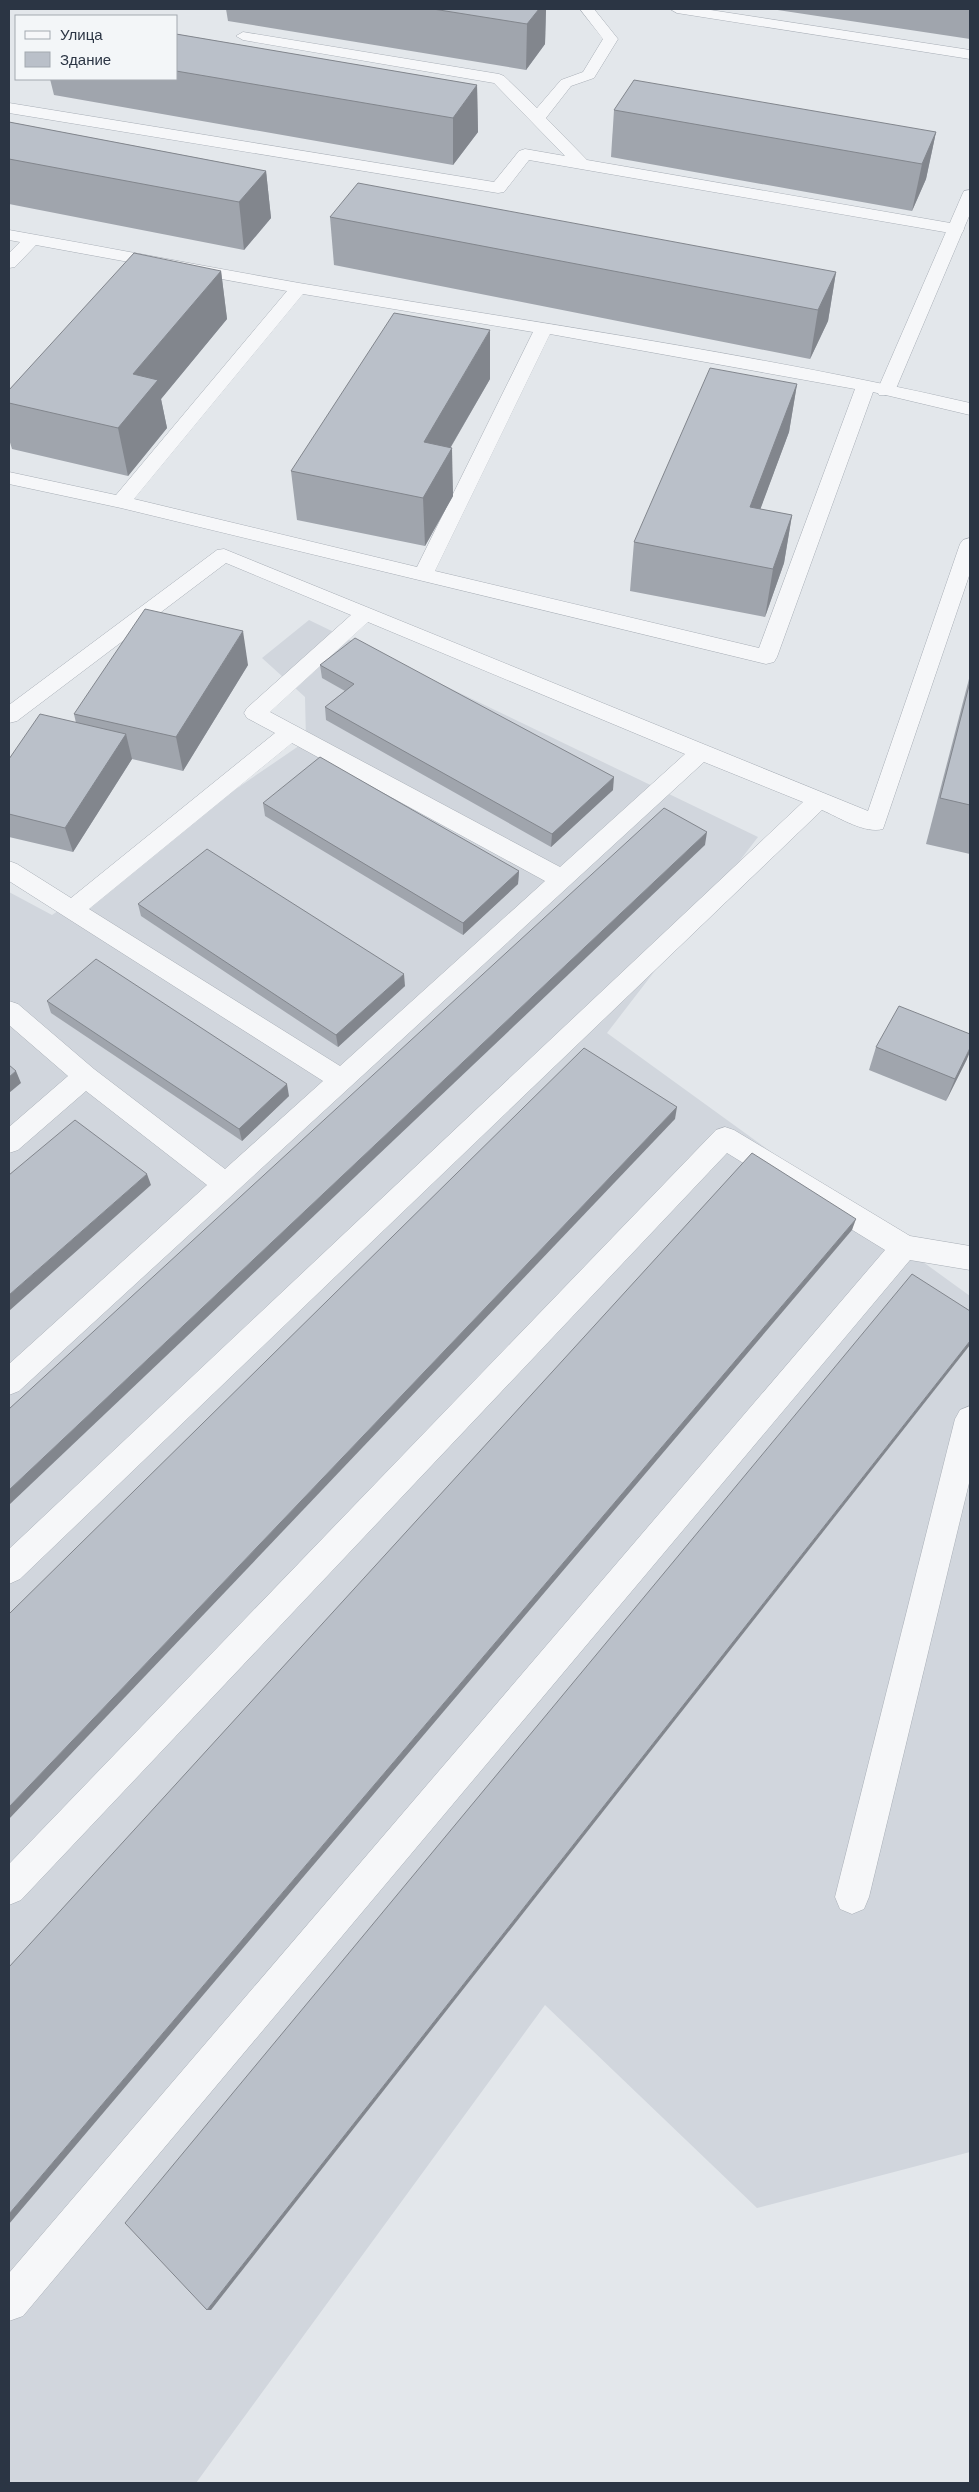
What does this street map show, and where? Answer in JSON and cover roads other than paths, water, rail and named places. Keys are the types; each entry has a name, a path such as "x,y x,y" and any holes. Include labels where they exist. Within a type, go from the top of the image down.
{"street":[{"path":"537,118 566,83 589,75 611,39 587,9"},
{"path":"677,9 970,56"},
{"path":"243,36 499,79 581,164"},
{"path":"9,108 498,188 525,154 956,228"},
{"path":"886,391 970,195"},
{"path":"9,235 299,288 544,328 866,385 970,409"},
{"path":"9,263 32,239"},
{"path":"121,502 299,288"},
{"path":"424,573 544,328"},
{"path":"9,478 121,502 424,573 766,657 866,385"},
{"path":"9,716 224,555 876,823 970,544"},
{"path":"366,613 255,713 562,879"},
{"path":"72,910 291,732"},
{"path":"9,1382 702,751"},
{"path":"9,1569 819,800"},
{"path":"9,870 340,1079"},
{"path":"9,1011 85,1076 225,1184"},
{"path":"9,1142 85,1076"},
{"path":"9,1888 725,1138 904,1247 970,1258"},
{"path":"9,2302 904,1247"},
{"path":"852,1897 970,1419"}]}
